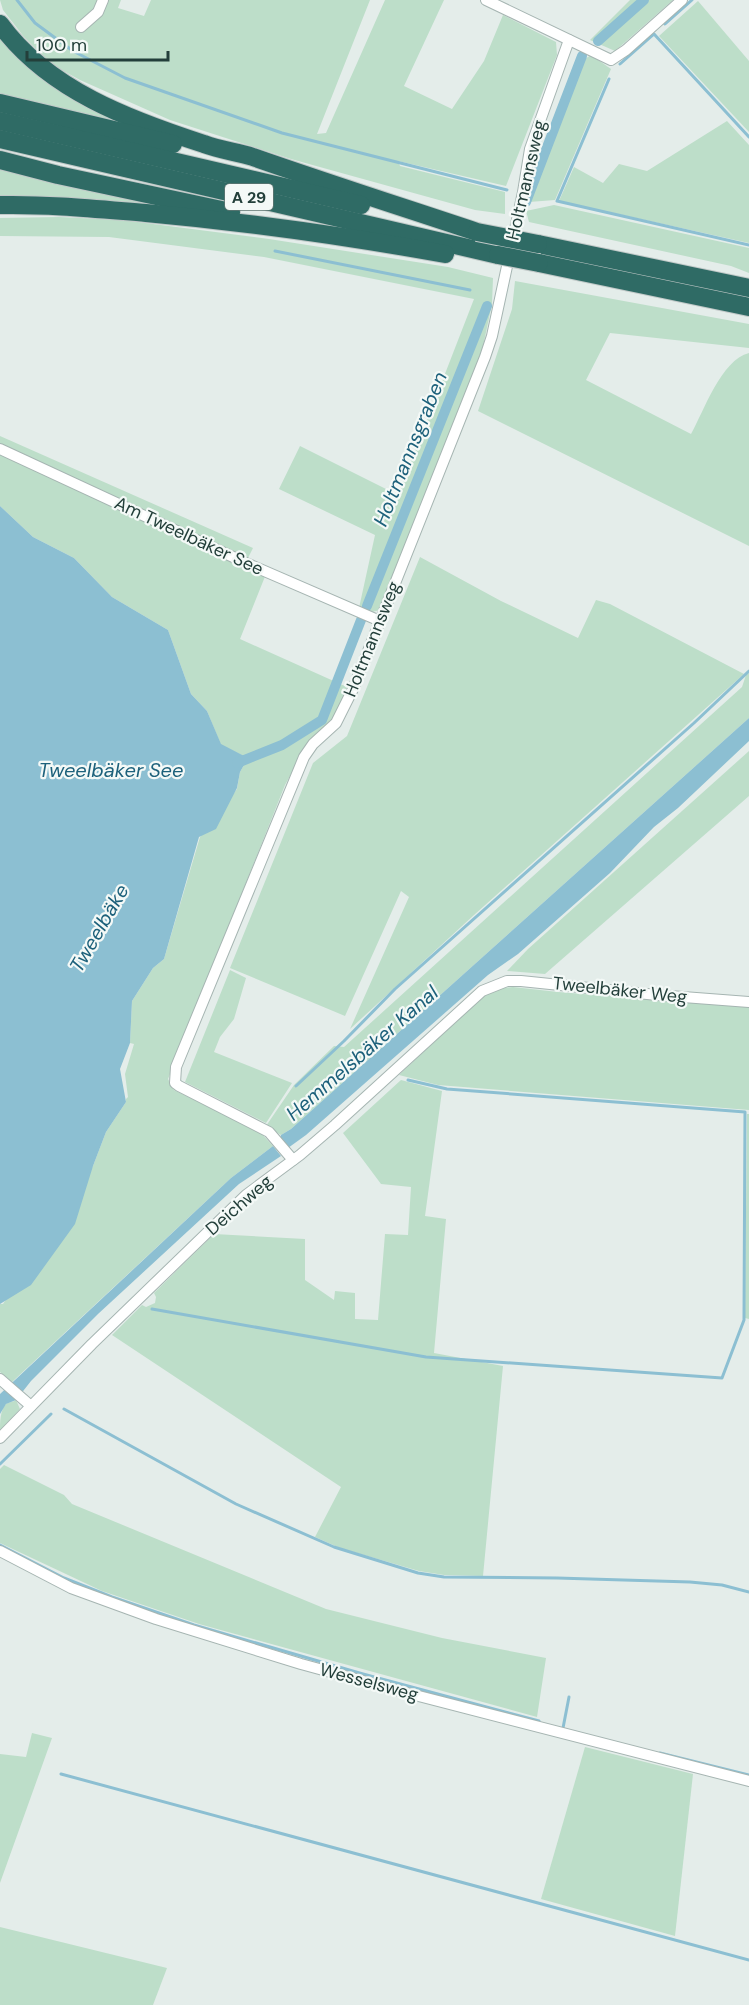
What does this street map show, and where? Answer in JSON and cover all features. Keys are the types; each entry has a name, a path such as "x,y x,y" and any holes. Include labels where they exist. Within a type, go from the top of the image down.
{"highway":[{"path":"0,24 42,68 72,90 167,132 251,157 477,232"},
{"path":"0,103 286,170"},
{"name":"A 29","path":"0,121 477,232 749,288"},
{"name":"A 29","path":"0,139 497,259 619,280 749,307"},
{"path":"0,160 311,231"},
{"path":"0,205 63,206 186,216 311,231 497,259"}],"street":[{"path":"81,27 98,12 103,0"},
{"path":"486,0 611,60 626,50 682,0"},
{"name":"Holtmannsweg","path":"293,1160 269,1132 179,1086 176,1083 176,1067 304,757 313,744 336,723 345,708 485,357 492,336 530,149 569,40"},
{"name":"Am Tweelbäker See","path":"0,449 246,563 380,621"},
{"name":"Tweelbäker Weg","path":"491,986 507,981 521,981 749,1002"},
{"name":"Deichweg","path":"0,1438 28,1403 246,1195 293,1160 482,991 491,986"},
{"path":"0,1379 28,1403"},
{"name":"Wesselsweg","path":"0,1551 71,1588 156,1619 301,1664 749,1781"}],"green space":[{"path":"0,0 121,0 118,8 144,16 151,0 370,0 317,134 326,133 385,0 444,0 404,86 452,109 484,61 503,15 556,42 557,55 506,186 398,161 400,166 505,192 505,214 475,210 291,159 170,120 80,80 51,64 24,37 3,10"},
{"path":"630,0 673,0 615,51 590,40"},
{"path":"698,1 749,61 749,132 659,36"},
{"path":"0,32 151,132 0,97"},
{"path":"591,55 611,69 555,200 529,202 585,59"},
{"path":"727,121 749,145 749,243 559,201 574,167 603,183 619,164 647,171"},
{"path":"0,167 183,210 0,201"},
{"path":"554,205 749,248 749,273 731,266 529,222 526,211"},
{"path":"59,217 122,220 269,239 448,267 493,278 492,304 482,351 380,610 372,612 359,608 375,535 279,489 300,446 398,495 474,299 264,257 109,237 0,236 0,218"},
{"path":"515,281 749,324 749,348 610,333 586,380 691,434 722,376 730,365 749,353 749,546 478,411 512,309"},
{"path":"0,436 253,548 248,558 0,447"},
{"path":"0,452 266,574 240,639 347,687 334,719 302,754 285,785 168,1079 174,1090 260,1132 273,1146 231,1178 12,1382 0,1372 0,1304 3,1304 93,1166 106,1132 126,1102 128,1097 125,1074 134,1044 130,1043 132,1001 153,968 164,959 200,837 237,789 240,772 248,758 221,745 207,711 191,694 168,630 112,597 74,558 33,537 0,506"},
{"path":"420,557 501,601 578,638 596,600 610,604 744,674 350,1029 409,897 401,891 345,1016 230,968 313,763 347,736"},
{"path":"749,673 749,718 291,1129 281,1135 266,1126 294,1085 334,1046 344,1047 742,687"},
{"path":"749,751 749,796 545,974 507,971 528,949"},
{"path":"230,970 246,978 234,1019 220,1037 214,1052 292,1083 266,1123 185,1082"},
{"path":"513,987 749,1007 749,1110 438,1085 399,1075 483,996 495,989"},
{"path":"401,1080 442,1091 425,1216 446,1219 434,1353 503,1366 483,1576 444,1575 419,1571 340,1548 315,1537 341,1487 112,1335 142,1305 146,1307 155,1303 154,1293 214,1234 305,1239 305,1280 334,1300 335,1291 355,1293 355,1319 378,1320 385,1234 408,1235 411,1187 381,1184 343,1133"},
{"path":"747,1114 749,1114 749,1319 745,1318"},
{"path":"16,1400 20,1409 0,1431 4,1407 7,1403"},
{"path":"4,1465 64,1495 72,1504 326,1609 442,1638 546,1658 537,1717 199,1624 102,1591 0,1543 0,1469"},
{"path":"32,1733 52,1738 0,1883 0,1754 26,1757"},
{"path":"585,1747 693,1774 675,1936 541,1899"},
{"path":"0,1927 167,1968 153,2005 0,2005"}],"water":[{"name":"Tweelbäker See","path":"0,506 33,537 74,558 112,597 168,630 191,694 207,711 221,744 248,758 240,772 237,788 216,829 199,837 164,959 153,968 132,1001 130,1043 120,1069 126,1102 106,1132 75,1224 31,1285 0,1304"},
{"path":"749,718 749,741 678,808 654,827 610,873 518,954 488,975 306,1135 288,1148 280,1139 281,1135 291,1129"},
{"path":"273,1146 281,1156 239,1184 98,1314 31,1381 16,1400 6,1404 0,1414 0,1394 231,1178"}],"waterway":[{"path":"17,0 35,23 73,51 125,78 282,133 507,190"},
{"name":"Holtmannsgraben","path":"598,41 644,0"},
{"path":"665,24 692,0"},
{"path":"620,64 654,34 749,137"},
{"name":"Holtmannsgraben","path":"526,202 582,56"},
{"path":"609,79 557,201 749,245"},
{"path":"275,251 470,290"},
{"name":"Holtmannsgraben","path":"367,606 487,306"},
{"name":"Holtmannsgraben","path":"237,763 282,745 322,720 361,620"},
{"name":"Hemmelsbäker Kanal","path":"296,1086 395,989 694,723 749,671"},
{"path":"152,1309 426,1357 722,1378 744,1320 745,1112 447,1089 408,1080"},
{"path":"64,1409 236,1504 334,1547 418,1573 444,1577 690,1582 722,1585 749,1592"},
{"path":"0,1464 51,1414"},
{"path":"0,1545 64,1578 194,1625 363,1674 539,1721"},
{"path":"563,1728 569,1697"},
{"path":"660,1753 749,1775"},
{"path":"61,1774 749,1960"}],"water label":[{"name":"Tweelbäke","path":"99,928"}]}
